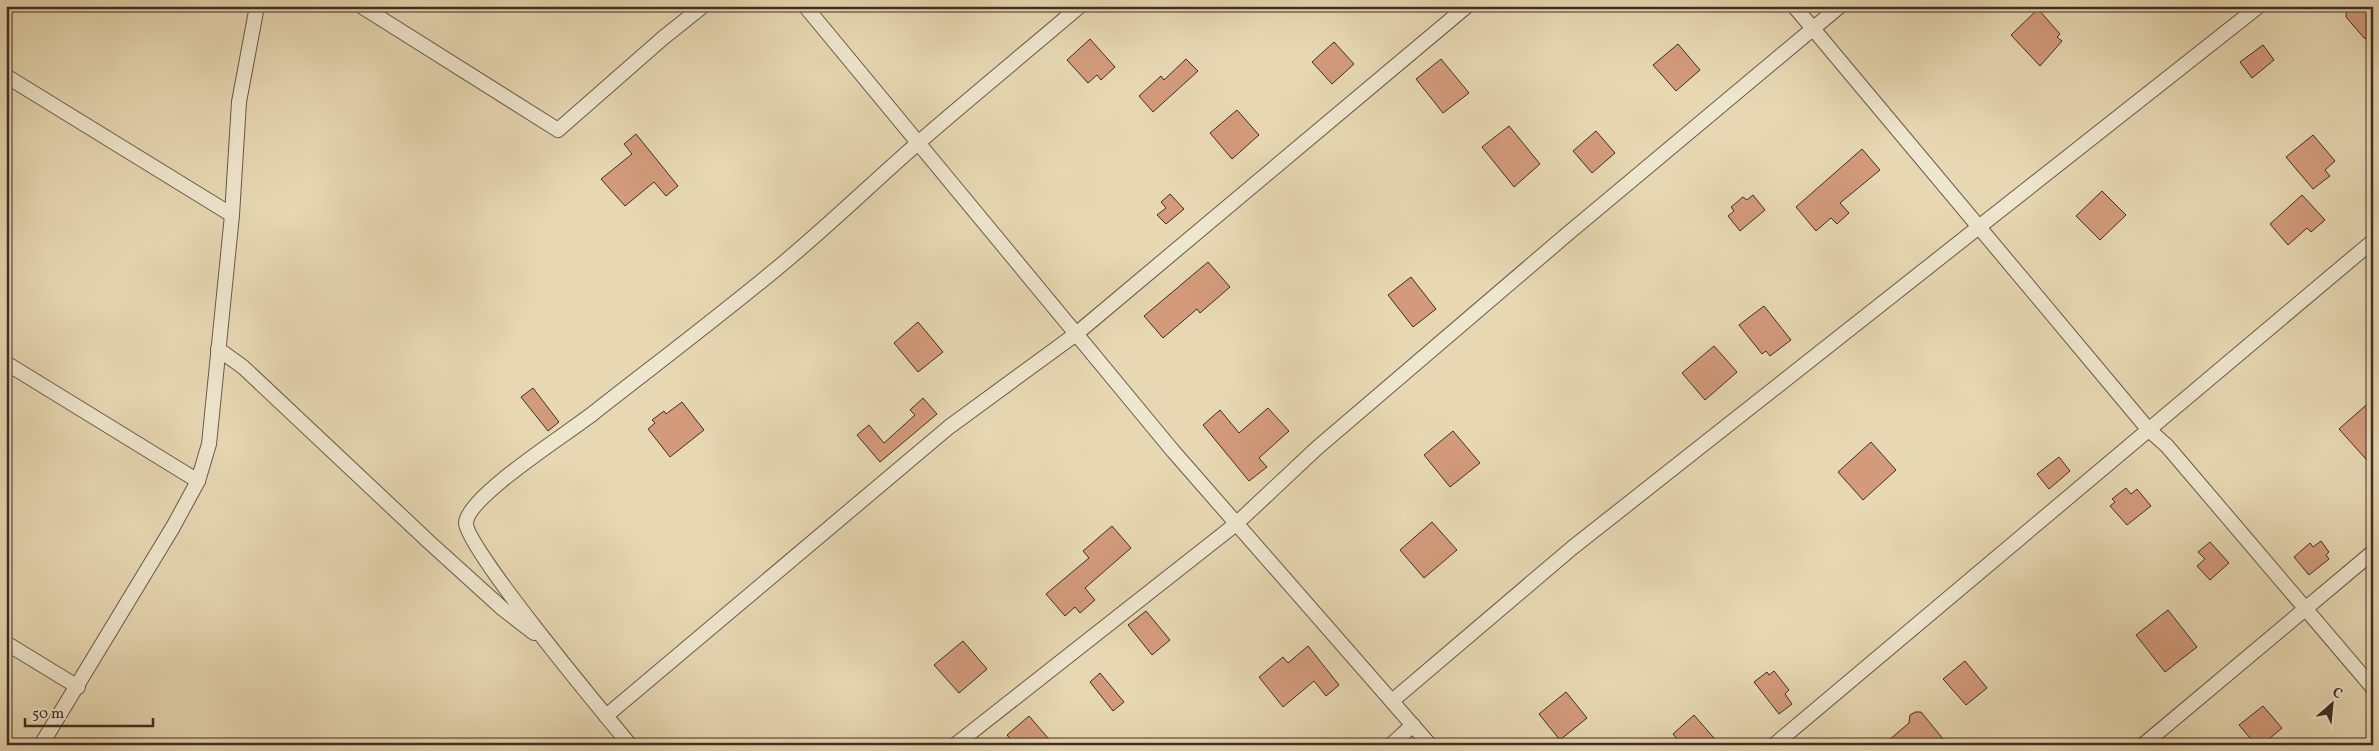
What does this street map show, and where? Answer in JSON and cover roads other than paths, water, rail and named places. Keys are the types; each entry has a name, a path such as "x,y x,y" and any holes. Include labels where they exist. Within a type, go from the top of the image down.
{"street":[{"path":"41,745 78,687 198,481 209,444 232,215 239,102 257,6"},
{"path":"361,6 558,130 662,38 704,6"},
{"path":"805,6 917,144 1236,524 1430,745"},
{"path":"630,745 546,643 466,530 466,521 470,509 495,485 588,418 777,269 917,144 1080,6"},
{"path":"606,716 949,427 1076,334 1467,6"},
{"path":"1794,6 2148,429 2167,446 2373,688"},
{"path":"955,745 1236,524 1324,442 1564,236 1840,6"},
{"path":"1392,701 1572,548 2259,6"},
{"path":"6,76 232,215"},
{"path":"1774,745 2373,241"},
{"path":"218,349 243,367 503,609 546,643"},
{"path":"6,363 198,481"},
{"path":"2143,745 2373,552"},
{"path":"6,643 78,687"},
{"path":"1391,745 1413,725"}]}
